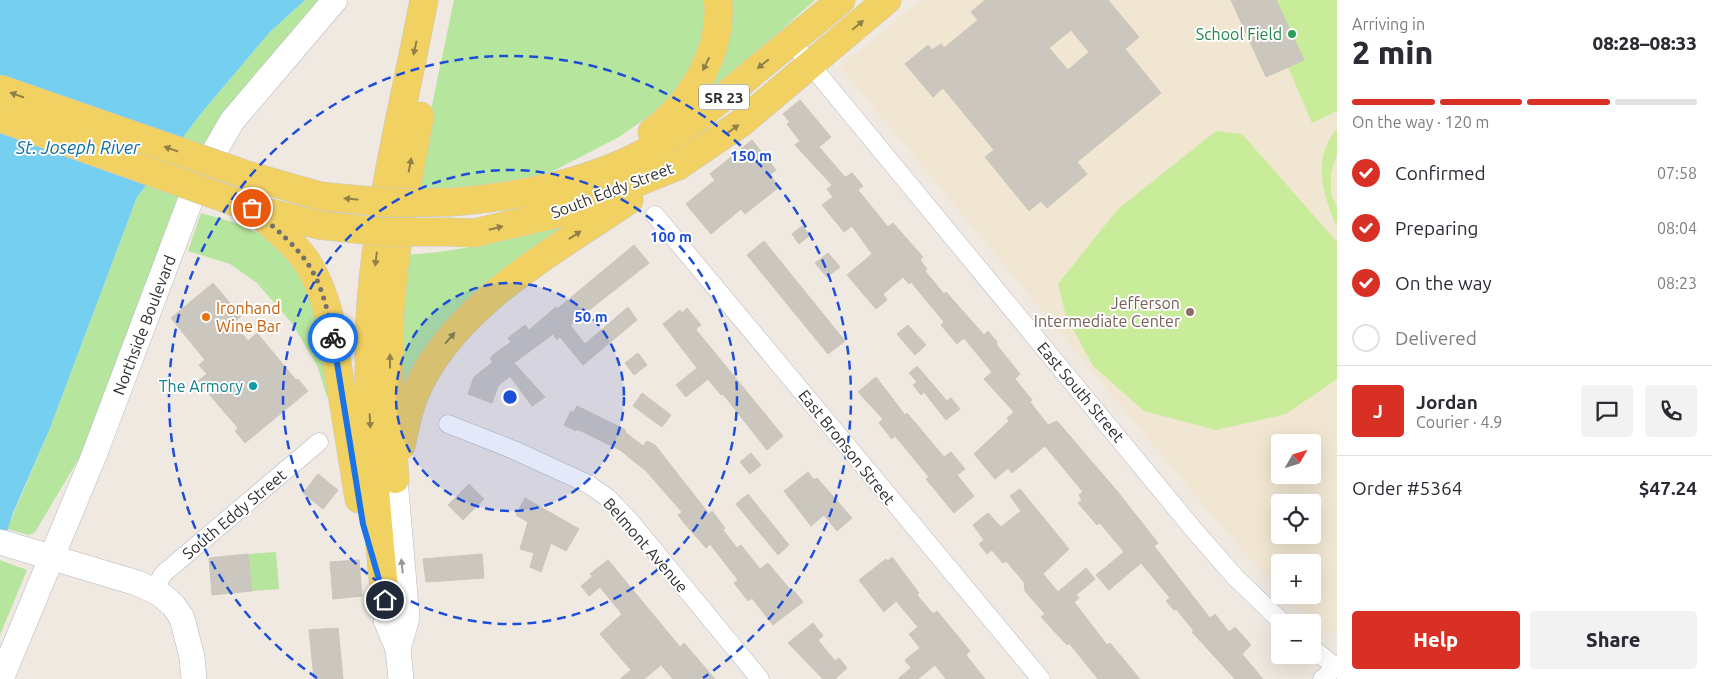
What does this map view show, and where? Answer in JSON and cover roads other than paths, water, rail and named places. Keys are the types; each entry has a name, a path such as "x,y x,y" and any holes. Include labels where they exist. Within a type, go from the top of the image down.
{"main road":[{"path":"385,600 369,409 368,366 371,301 388,176 424,0"},
{"path":"395,479 390,412 390,316 394,267 408,174 443,0"},
{"path":"594,173 665,122 683,103 697,82 710,56 716,37 718,0"},
{"name":"South Eddy Street","path":"0,89 250,176 320,196 392,204 452,202 507,197 546,189 594,173 635,157 676,133 841,0"},
{"name":"South Eddy Street","path":"0,118 288,219 318,225 384,232 474,233 560,213 678,166 742,123 887,0"},
{"path":"395,479 407,418 415,394 434,358 460,327 519,276 556,248 678,166"},
{"path":"247,206 303,254 322,291 332,329 363,524 385,600"}],"street":[{"name":"Northside Boulevard","path":"1,679 94,458 198,180 232,122 335,0"},
{"name":"East South Street","path":"791,41 1194,530 1235,578 1273,614"},
{"name":"East Bronson Street","path":"655,215 1040,679"},
{"name":"Belmont Avenue","path":"448,424 514,450 574,478 608,498 629,520 760,679"},
{"name":"South Eddy Street","path":"154,590 163,574 319,442"},
{"path":"395,479 407,618 398,649"},
{"path":"0,542 154,590 173,605 182,618 188,639 194,679"},
{"path":"385,600 386,620 398,649 401,679"},
{"path":"1321,655 1337,667 1322,679"}],"water":[{"name":"St. Joseph River","path":"0,0 305,0 270,32 203,111 137,197 50,428 13,513 0,552"}],"place":[{"name":"School Field","path":"1292,34"},
{"name":"Jefferson Intermediate Center","path":"1190,312"},
{"name":"Ironhand Wine Bar","path":"206,317"},
{"name":"The Armory","path":"253,386"}]}
